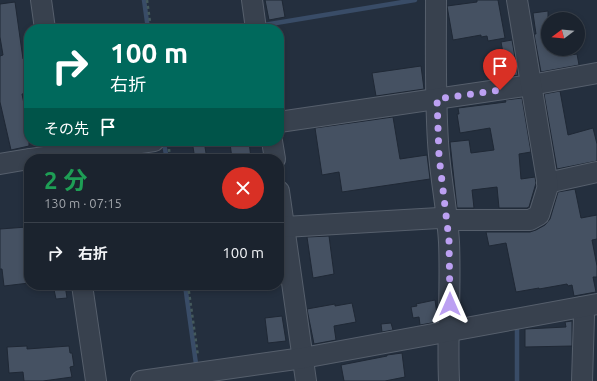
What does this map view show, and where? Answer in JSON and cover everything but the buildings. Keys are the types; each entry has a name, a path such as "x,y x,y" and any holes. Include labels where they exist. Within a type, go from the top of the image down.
{"street":[{"path":"41,0 44,24"},
{"path":"252,0 255,24"},
{"path":"436,0 438,150 450,256 448,331 449,381"},
{"path":"306,381 284,227 439,218 455,220 530,220 539,215 547,183 517,0"},
{"path":"284,121 531,85 597,73"},
{"path":"51,154 63,151 108,146"},
{"path":"0,164 24,160"},
{"path":"547,183 597,172"},
{"path":"83,290 96,381"},
{"path":"141,381 303,358 589,305"},
{"path":"582,381 584,317 589,305"}],"path":[{"path":"147,0 150,24"},
{"path":"189,290 198,357"}],"waterway":[{"path":"144,0 147,24"},
{"path":"270,24 415,0"},
{"path":"164,146 166,154"},
{"path":"186,290 196,364"},
{"path":"517,327 517,381"}],"route":[{"path":"450,304 449,240 439,156 437,99 500,90"}]}
